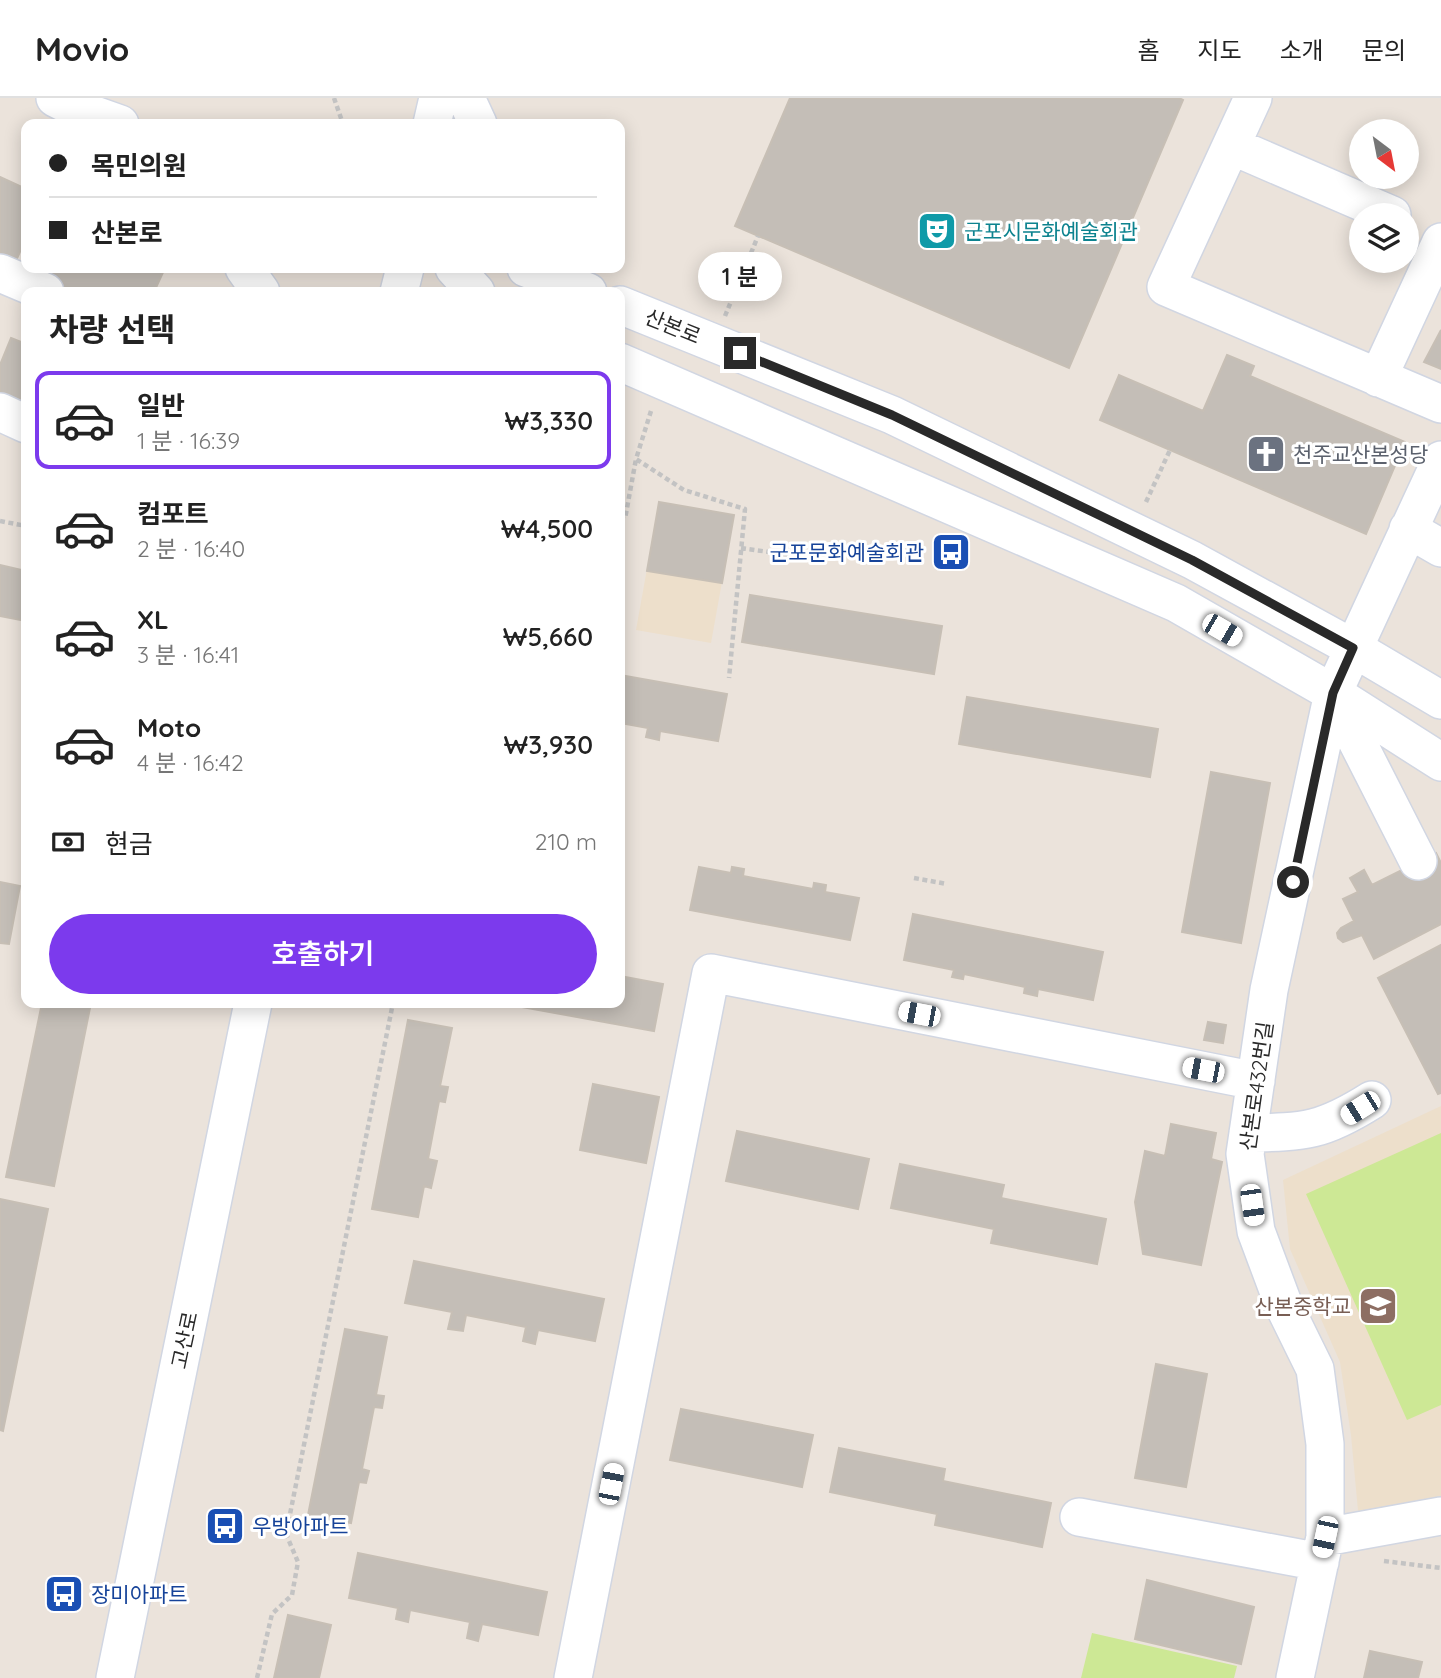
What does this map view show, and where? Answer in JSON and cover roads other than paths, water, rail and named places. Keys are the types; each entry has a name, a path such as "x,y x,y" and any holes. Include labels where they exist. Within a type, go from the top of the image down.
{"street":[{"path":"433,119 438,98"},
{"path":"466,98 476,119"},
{"path":"1253,98 1166,287 1441,404"},
{"path":"75,110 104,119"},
{"path":"1232,146 1364,203"},
{"path":"1419,227 1441,237"},
{"path":"1378,378 1441,242"},
{"path":"0,273 33,287"},
{"path":"459,273 471,287"},
{"path":"543,273 574,282"},
{"name":"산본로","path":"625,307 892,415 1192,560 1353,648 1441,700"},
{"path":"625,364 1175,603 1333,693 1441,762"},
{"path":"0,412 21,422"},
{"name":"산본로432번길","path":"1295,1678 1322,1550 1325,1444 1315,1369 1284,1306 1256,1231 1245,1154 1269,990 1333,693 1353,648 1424,512 1441,460"},
{"path":"1424,512 1441,548"},
{"path":"1333,693 1419,861"},
{"path":"573,1678 710,973 1256,1080"},
{"name":"고산로","path":"115,1678 252,1008"},
{"path":"1248,1133 1297,1132 1325,1126 1372,1100"},
{"path":"1079,1517 1322,1550 1441,1516"}],"place":[{"name":"군포시문화예술회관","path":"937,231"},
{"name":"천주교산본성당","path":"1266,454"},
{"name":"군포문화예술회관","path":"951,552"},
{"name":"산본중학교","path":"1378,1306"},
{"name":"우방아파트","path":"225,1526"},
{"name":"장미아파트","path":"64,1594"}]}
